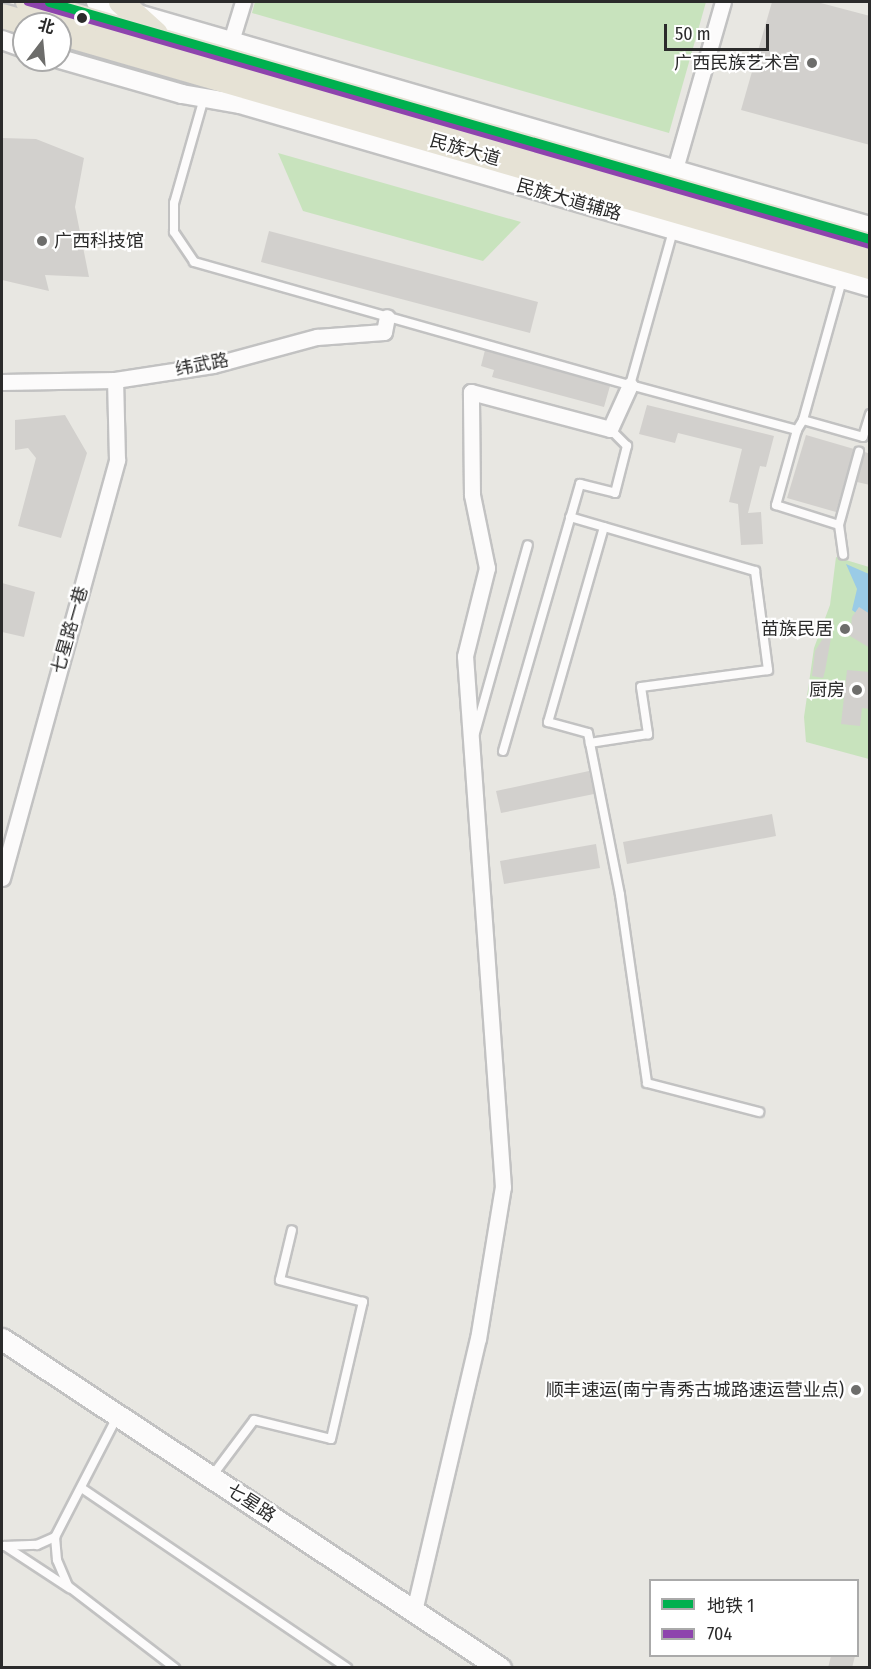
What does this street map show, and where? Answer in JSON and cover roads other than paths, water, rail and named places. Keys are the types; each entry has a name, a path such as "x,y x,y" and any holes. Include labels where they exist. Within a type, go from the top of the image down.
{"highway":[{"name":"民族大道","path":"28,2 870,245"},
{"path":"125,6 163,41"},
{"name":"民族大道","path":"72,36 870,267"}],"main road":[{"name":"七星路","path":"2,1339 500,1668"}],"street":[{"path":"96,2 125,6 231,41 870,226"},
{"path":"231,41 243,2"},
{"path":"675,169 723,2"},
{"name":"民族大道辅路","path":"72,62 204,98 240,104 870,287"},
{"name":"纬武路","path":"2,382 115,380 213,365 317,336 384,332 387,316"},
{"name":"七星路一巷","path":"2,878 117,460 115,380"},
{"path":"414,1611 478,1339 503,1187 465,656 487,568 472,495 471,392 610,429 630,385"}],"lane":[{"path":"204,98 174,203 174,232 194,262 796,430"},
{"path":"630,385 674,230"},
{"path":"839,525 776,505 796,430 803,420 842,279"},
{"path":"803,420 863,437 870,414"},
{"path":"502,751 580,484 615,493 627,446 610,429"},
{"path":"843,555 839,525 859,452"},
{"path":"570,517 755,571 768,670 641,687 648,735 590,743"},
{"path":"604,527 548,722 588,733 620,895 647,1083 759,1112"},
{"path":"471,746 528,546"},
{"path":"211,1477 254,1420 331,1439 363,1302 280,1280 292,1230"},
{"path":"3,1545 37,1545 55,1537 118,1416"},
{"path":"82,1489 347,1668"},
{"path":"55,1537 60,1569 68,1586 175,1668"},
{"path":"3,1545 80,1595"}],"water":[{"path":"846,564 869,574 869,623 852,610 857,589"}],"metro line":[{"name":"1","path":"49,2 870,239"}],"place":[{"name":"广西民族艺术宫","path":"812,63"},
{"name":"广西科技馆","path":"42,241"},
{"name":"苗族民居","path":"845,629"},
{"name":"厨房","path":"857,690"},
{"name":"顺丰速运(南宁青秀古城路速运营业点)","path":"856,1390"}]}
